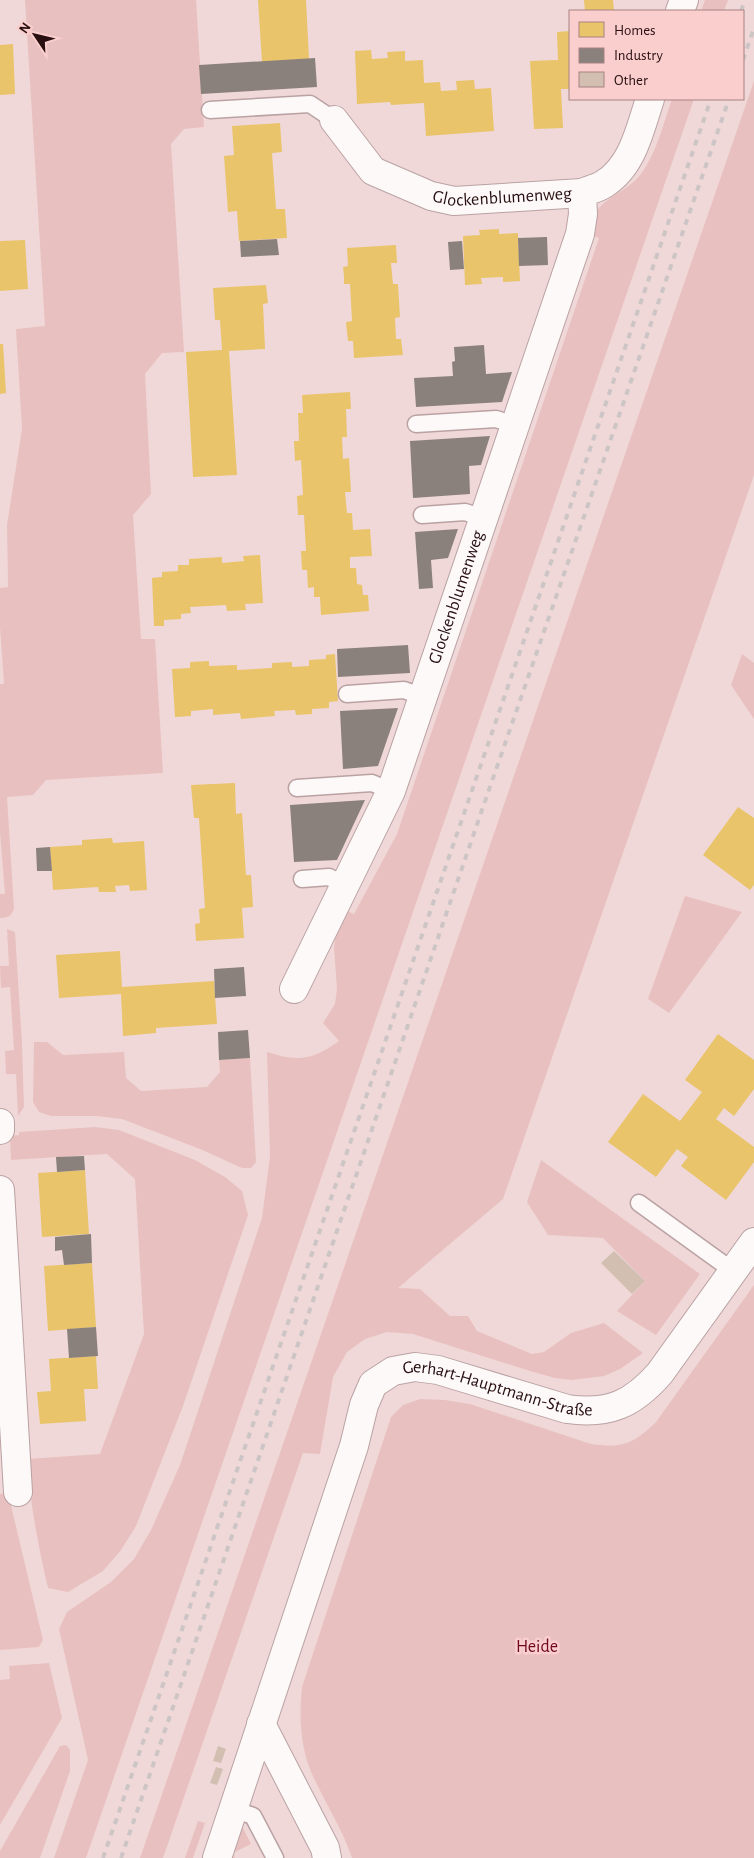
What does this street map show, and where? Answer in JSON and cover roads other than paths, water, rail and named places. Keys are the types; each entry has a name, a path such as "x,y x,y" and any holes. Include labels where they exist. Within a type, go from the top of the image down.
{"street":[{"name":"Glockenblumenweg","path":"334,120 373,171 431,196 454,201 582,193 603,185 621,171 632,152 650,100"},
{"name":"Glockenblumenweg","path":"294,989 391,791 580,234 583,214 582,193"},
{"path":"0,1123 0,1130"},
{"path":"0,1190 4,1315 18,1492"},
{"name":"Gerhart-Hauptmann-Straße","path":"217,1858 354,1446 364,1405 373,1384 393,1371 415,1367 438,1370 567,1409 584,1412 617,1407 632,1399 646,1388 660,1373 754,1242"},
{"path":"262,1724 325,1848 327,1858"}],"lane":[{"path":"210,110 310,104 334,120"},
{"path":"416,424 496,419 515,425"},
{"path":"422,515 465,512 484,518"},
{"path":"347,694 404,690 423,696"},
{"path":"296,788 372,784 391,791"},
{"path":"302,879 329,877 345,885"},
{"path":"639,1203 733,1271"},
{"path":"233,1809 254,1816 275,1858"}],"railway":[{"path":"741,10 745,0"},
{"path":"744,57 754,28"},
{"path":"103,1858 711,100"},
{"path":"121,1858 729,100"}],"park label":[{"name":"Heide","path":"537,1647"}]}
